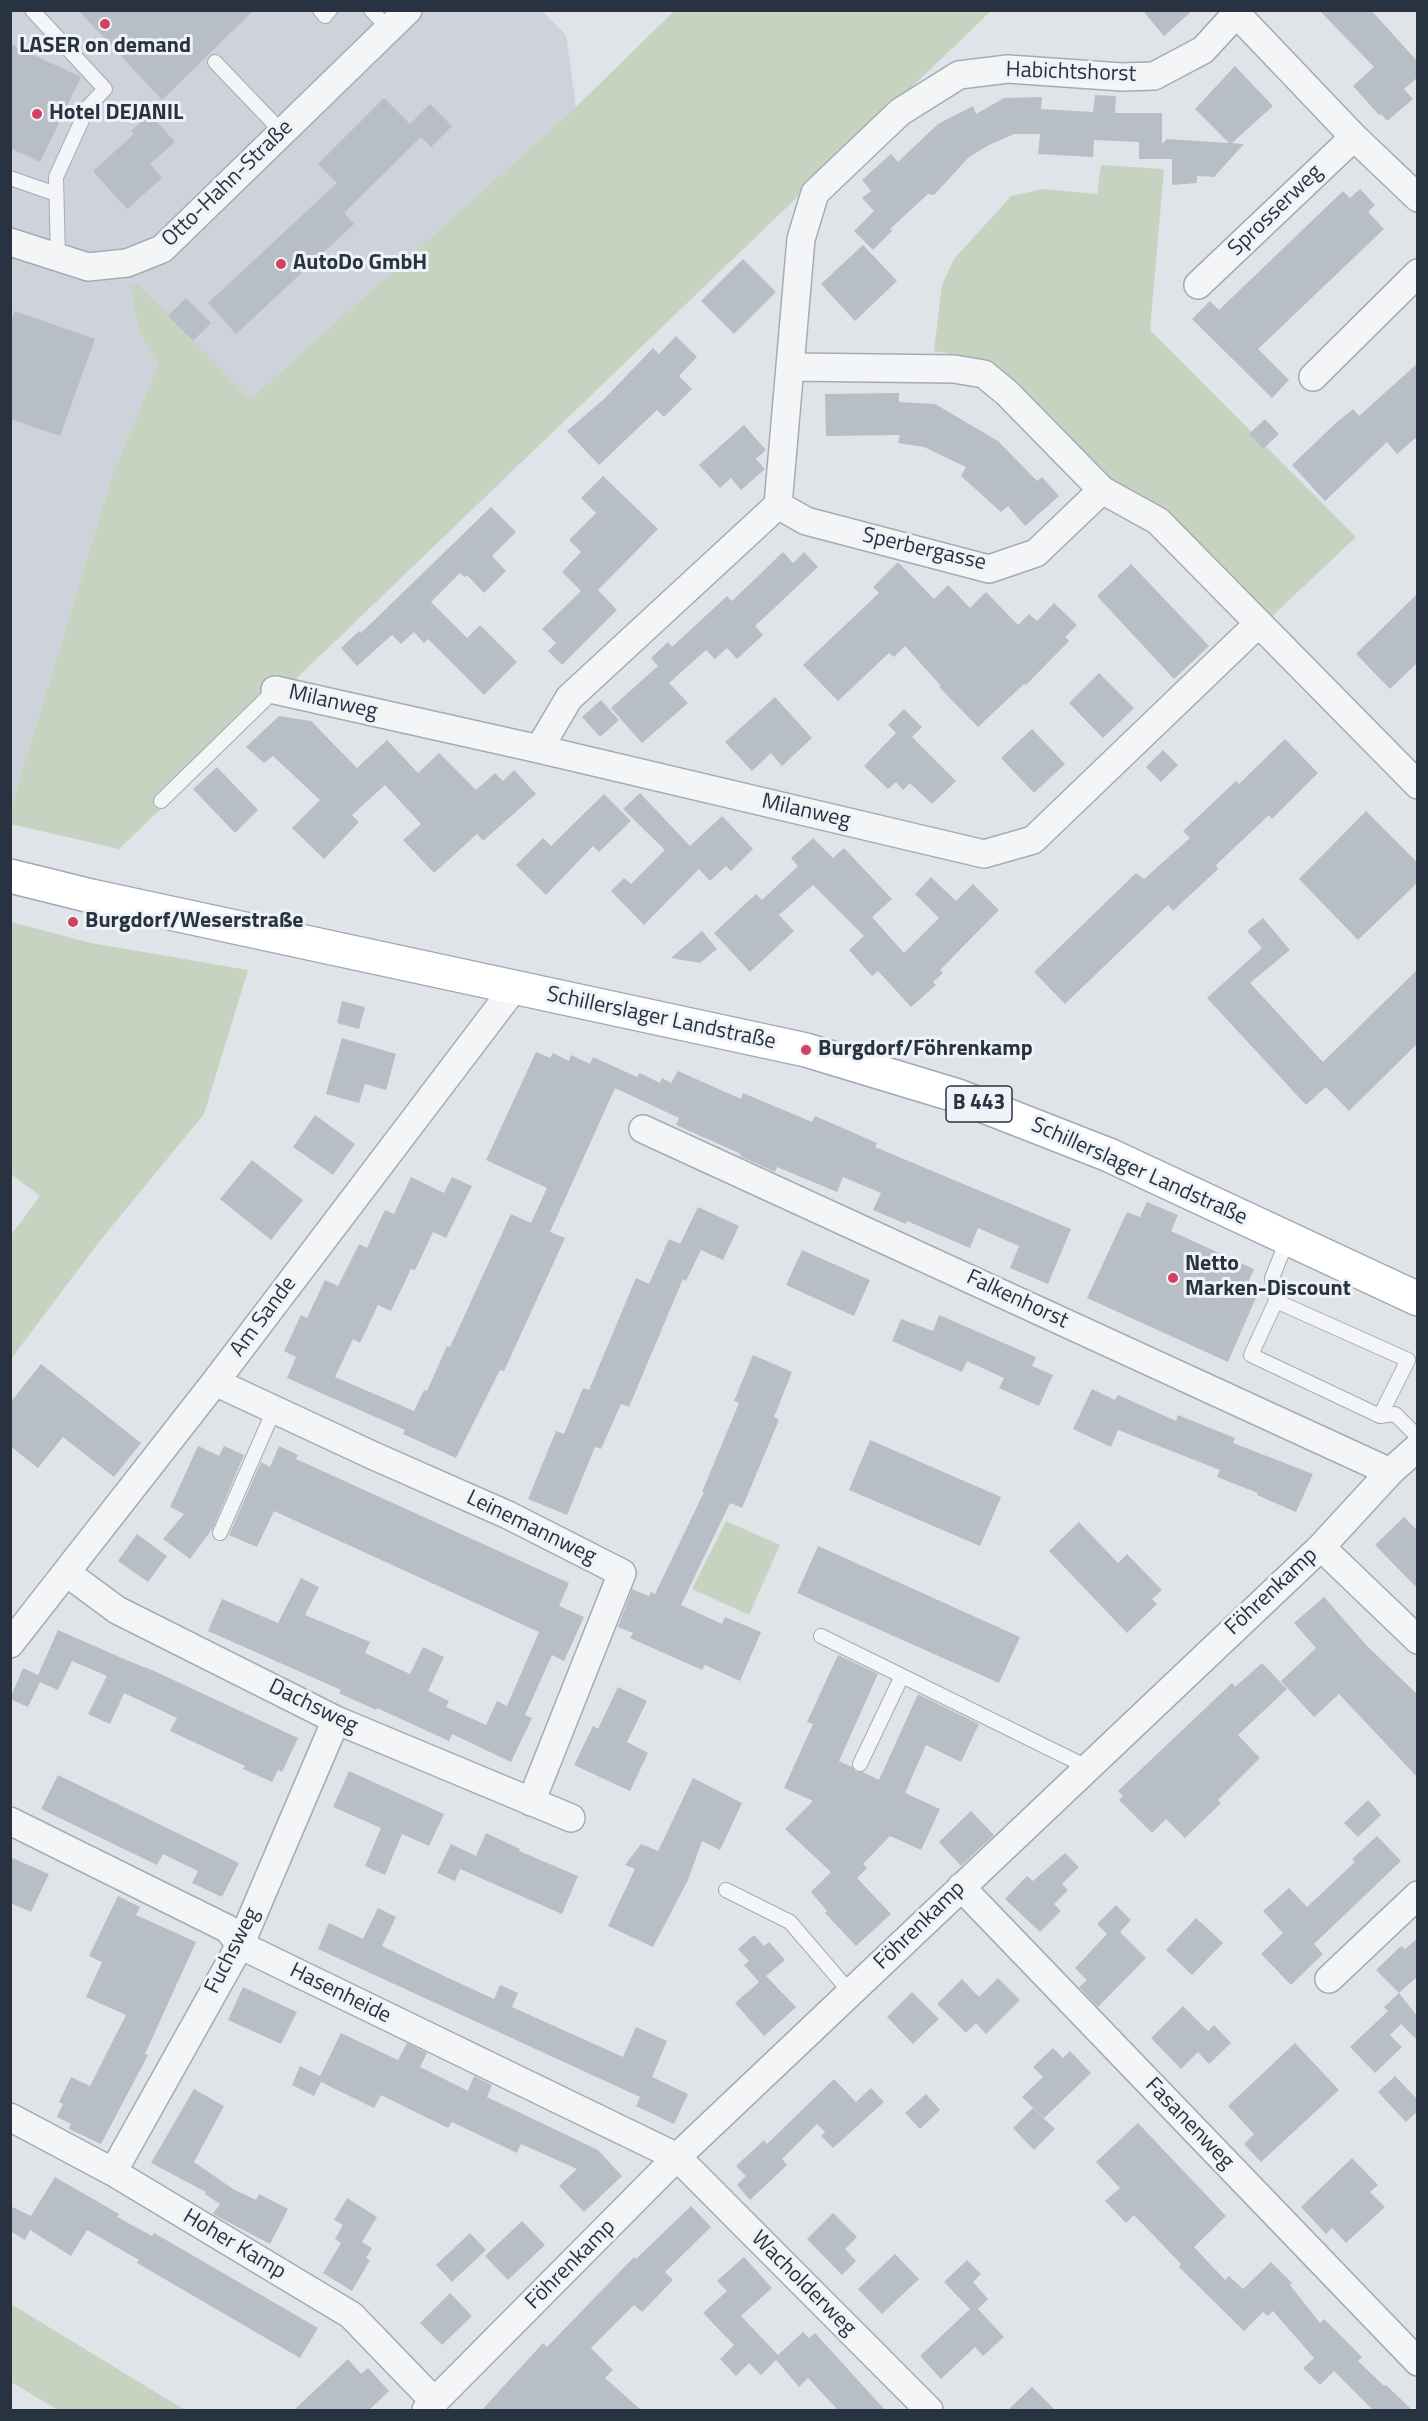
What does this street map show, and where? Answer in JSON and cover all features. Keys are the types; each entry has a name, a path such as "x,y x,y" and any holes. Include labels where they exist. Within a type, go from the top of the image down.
{"main road":[{"name":"Schillerslager Landstraße","path":"10,876 806,1050 958,1095 1109,1155 1418,1299"}],"street":[{"name":"Otto-Hahn-Straße","path":"10,242 88,267 127,263 162,249 282,132 380,20 408,10"},
{"name":"Habichtshorst","path":"778,505 783,436 792,367 801,239 815,193 900,112 959,75 1008,69 1122,85 1154,76 1203,50 1234,12"},
{"path":"1234,12 1354,137 1418,198"},
{"name":"Sprosserweg","path":"1198,285 1354,137"},
{"path":"1314,377 1418,273"},
{"path":"792,367 943,369 984,374 1007,393 1102,490 1158,521 1418,785"},
{"name":"Sperbergasse","path":"778,505 806,521 989,569 1036,553 1102,490"},
{"path":"539,749 569,698 778,505"},
{"name":"Milanweg","path":"275,690 539,749 984,854 1033,840 1258,624"},
{"name":"Am Sande","path":"10,1644 215,1382 514,988"},
{"name":"Falkenhorst","path":"643,1129 1390,1472"},
{"name":"Leinemannweg","path":"215,1382 508,1515 622,1573 531,1802"},
{"name":"Föhrenkamp","path":"430,2406 677,2157 1321,1547 1390,1472 1418,1448"},
{"path":"1321,1547 1418,1640"},
{"name":"Dachsweg","path":"67,1573 117,1610 336,1720 571,1818"},
{"name":"Fuchsweg","path":"113,2172 240,1945 336,1720"},
{"name":"Hasenheide","path":"10,1821 228,1929 240,1945 677,2157"},
{"name":"Fasanenweg","path":"961,1887 1418,2362"},
{"path":"1329,1979 1418,1895"},
{"name":"Hoher Kamp","path":"10,2117 113,2172 351,2315 430,2406"},
{"name":"Wacholderweg","path":"677,2157 929,2410"}],"lane":[{"path":"32,10 105,89 88,107 56,177 58,258"},
{"path":"320,10 325,16 330,10"},
{"path":"214,62 282,132"},
{"path":"10,178 56,194"},
{"path":"161,801 275,690"},
{"path":"1288,1238 1272,1278 1276,1301 1251,1354 1380,1416 1395,1414 1418,1437"},
{"path":"1276,1301 1408,1360 1380,1416"},
{"path":"220,1533 274,1410"},
{"path":"821,1636 1087,1767"},
{"path":"860,1764 902,1676"},
{"path":"726,1890 790,1922 850,1992"}],"shaded area":[{"path":"11,11 542,11 566,35 576,107 249,400 139,285 130,285 139,332 158,365 113,473 11,808"}],"green space":[{"path":"674,11 991,11 119,849 11,824 11,808 113,473 158,365 139,332 130,285 139,285 250,399 576,107"},
{"path":"1101,165 1164,169 1150,330 1356,537 1269,619 1135,503 983,360 934,351 942,285 954,259 1011,196 1043,189 1097,194"},
{"path":"11,922 91,943 248,970 204,1114 99,1242 11,1359 11,1235 40,1196 11,1174"},
{"path":"726,1521 780,1545 749,1615 692,1589"},
{"path":"10,2304 185,2410 58,2410 11,2382"}],"building":[{"path":"78,10 254,10 162,100"},
{"path":"1142,10 1193,10 1164,36"},
{"path":"1319,10 1371,10 1418,62 1418,77 1404,89 1413,99 1387,121 1353,86 1374,67"},
{"name":"Hotel DEJANIL","path":"10,44 81,77 40,162 10,148"},
{"path":"1235,66 1273,106 1232,143 1244,144 1214,177 1197,176 1197,183 1172,185 1172,159 1139,159 1139,142 1094,140 1093,157 1038,154 1040,134 1014,134 969,157 934,195 928,194 890,229 892,231 873,250 854,231 874,211 862,198 871,191 862,180 891,154 898,162 938,124 973,106 976,114 1004,98 1042,97 1041,109 1093,112 1095,95 1116,96 1115,113 1162,113 1162,144 1167,139 1229,143 1195,109"},
{"path":"384,98 410,124 430,104 452,126 431,147 421,137 344,213 354,224 236,334 208,303 337,183 318,164"},
{"path":"150,114 175,142 150,164 162,178 127,209 93,171 134,134 131,131"},
{"path":"1360,189 1375,205 1368,212 1384,229 1258,349 1289,380 1272,398 1192,319 1210,301 1219,310 1343,191 1350,198"},
{"path":"863,245 897,281 855,321 821,284"},
{"path":"743,259 776,292 734,334 701,301"},
{"path":"186,298 211,323 193,341 168,316"},
{"path":"15,311 95,339 60,436 10,419 10,323"},
{"path":"676,336 697,357 679,376 692,389 664,417 657,410 599,465 567,431 604,399 653,348 659,354"},
{"path":"1418,363 1418,436 1397,454 1387,442 1325,501 1292,465 1353,409 1359,416"},
{"path":"899,393 899,402 935,404 998,441 1037,481 1042,477 1059,496 1025,526 1008,506 1001,512 961,476 966,467 924,447 898,443 900,435 826,436 825,394"},
{"path":"1265,419 1279,434 1263,449 1249,434"},
{"path":"744,425 766,450 756,459 765,469 741,490 731,478 720,488 699,465"},
{"path":"603,476 658,529 598,590 617,610 562,665 548,651 556,643 542,629 581,591 562,572 581,552 569,540 596,513 581,498"},
{"path":"491,507 516,532 492,556 506,571 484,593 467,575 465,577 460,573 431,602 467,638 480,625 517,662 484,695 428,639 424,643 414,632 401,644 392,635 357,666 341,648 359,631 361,633"},
{"path":"783,552 793,563 804,552 818,567 755,626 763,635 737,659 727,648 715,659 706,650 669,683 688,703 642,743 611,708 658,666 651,658 668,642 672,647 727,596 732,601"},
{"path":"898,562 934,599 948,585 970,608 986,592 1018,625 1029,614 1037,621 1054,603 1077,625 1065,637 1069,641 1026,685 1024,684 978,727 939,687 941,686 905,646 894,657 889,653 838,701 803,665 879,593 873,587"},
{"path":"1131,564 1209,646 1174,679 1097,596"},
{"path":"1418,593 1418,662 1390,689 1356,654"},
{"path":"1099,673 1134,708 1103,738 1069,703"},
{"path":"775,697 812,738 782,766 771,753 752,771 725,742"},
{"path":"601,700 619,720 600,737 582,717"},
{"path":"904,709 922,727 912,737 956,781 932,804 910,783 903,790 896,782 888,789 864,766 896,733 888,725"},
{"path":"279,716 311,721 357,768 387,740 418,773 439,753 476,790 495,773 503,781 514,770 536,794 483,841 477,834 434,873 403,840 421,824 385,785 352,815 359,822 324,859 292,828 320,800 273,756 264,763 246,747"},
{"path":"1032,729 1065,764 1034,793 1001,758"},
{"path":"1285,739 1318,773 1272,819 1269,815 1216,865 1218,869 1173,911 1168,905 1065,1004 1034,972 1136,873 1144,879 1190,838 1183,831 1236,781 1239,784"},
{"path":"1163,750 1178,765 1161,782 1146,767"},
{"path":"217,767 258,810 235,833 193,789"},
{"path":"640,793 690,846 722,816 753,849 731,871 726,866 710,881 699,869 644,925 611,891 624,878 631,884 665,850 623,809"},
{"path":"604,794 631,821 599,852 593,846 546,895 516,865 543,838 551,846"},
{"path":"1366,811 1418,863 1418,882 1358,940 1299,879"},
{"path":"813,838 833,858 844,848 892,899 872,917 904,953 939,918 915,894 931,877 956,901 973,884 999,910 940,970 943,973 933,982 936,985 911,1007 878,971 872,976 849,950 864,936 813,885 779,915 794,931 750,972 714,933 756,894 762,900 798,866 791,858"},
{"path":"1263,918 1290,950 1250,983 1323,1062 1418,969 1418,1043 1349,1111 1326,1087 1306,1105 1207,998 1262,948 1247,931"},
{"path":"702,931 717,949 700,963 671,958"},
{"path":"342,1001 365,1007 359,1029 337,1023"},
{"path":"342,1038 396,1054 386,1090 365,1084 359,1103 326,1094"},
{"path":"536,1052 550,1058 553,1053 569,1061 571,1055 590,1064 593,1057 637,1077 640,1073 660,1083 662,1078 671,1083 678,1071 741,1099 743,1093 812,1122 815,1116 877,1143 875,1147 1071,1229 1048,1284 1010,1268 1019,1246 978,1228 970,1248 907,1221 906,1224 873,1210 881,1193 843,1177 837,1192 777,1167 775,1172 676,1125 679,1118 615,1088 550,1232 565,1238 504,1371 500,1370 456,1458 403,1434 405,1430 287,1378 296,1357 284,1351 301,1315 307,1318 325,1280 338,1286 359,1244 367,1248 385,1210 394,1214 411,1177 444,1193 452,1177 472,1186 446,1238 433,1232 415,1270 411,1269 391,1311 378,1305 360,1343 353,1339 335,1377 414,1411 424,1390 427,1391 447,1346 450,1347 511,1214 531,1223 547,1188 486,1160"},
{"path":"315,1115 355,1144 333,1175 293,1147"},
{"path":"252,1160 303,1200 271,1240 220,1199"},
{"name":"Netto Marken-Discount","path":"1147,1202 1178,1215 1171,1231 1254,1269 1246,1287 1258,1293 1228,1362 1087,1298 1127,1212 1140,1217"},
{"path":"698,1207 739,1226 723,1260 701,1250 686,1281 683,1279 629,1407 621,1404 601,1449 595,1447 567,1515 528,1499 556,1431 564,1434 583,1388 589,1390 636,1278 649,1284 669,1239 680,1244"},
{"path":"802,1250 870,1280 854,1316 786,1285"},
{"path":"939,1315 1036,1357 1032,1366 1053,1375 1039,1406 999,1388 1004,1378 967,1361 962,1372 892,1341 901,1319 933,1331"},
{"path":"753,1355 792,1372 774,1417 779,1420 742,1508 730,1503 681,1605 722,1624 725,1617 761,1632 740,1681 705,1665 702,1670 630,1638 633,1633 618,1627 632,1589 649,1596 651,1592 655,1594 704,1492 702,1492 739,1403 734,1401"},
{"path":"41,1364 141,1443 114,1477 63,1437 38,1468 10,1446 10,1403"},
{"path":"1092,1389 1115,1400 1118,1395 1176,1421 1178,1415 1235,1438 1233,1443 1313,1474 1296,1512 1257,1495 1258,1493 1217,1477 1220,1470 1118,1430 1111,1447 1073,1429"},
{"path":"870,1440 1001,1497 980,1546 849,1490"},
{"path":"198,1446 219,1456 224,1446 244,1455 213,1528 190,1559 163,1539 184,1514 170,1507"},
{"path":"279,1446 298,1455 296,1459 569,1583 559,1606 584,1617 564,1661 552,1655 525,1715 532,1718 511,1762 452,1734 449,1741 377,1708 376,1710 339,1693 341,1690 208,1631 222,1599 278,1623 301,1578 319,1587 305,1615 370,1642 365,1653 410,1674 423,1647 444,1657 428,1691 449,1701 446,1707 486,1725 497,1701 507,1706 539,1632 274,1511 257,1547 229,1535 261,1462 270,1467"},
{"path":"1404,1517 1418,1531 1418,1589 1375,1545"},
{"path":"1079,1522 1118,1563 1127,1554 1162,1590 1152,1599 1157,1604 1127,1633 1049,1551"},
{"path":"137,1534 167,1556 148,1582 118,1561"},
{"path":"818,1546 1020,1637 999,1683 797,1593"},
{"path":"1324,1597 1367,1646 1418,1695 1418,1778 1339,1694 1314,1717 1281,1681 1316,1648 1294,1623"},
{"path":"58,1630 152,1670 298,1738 282,1772 278,1770 272,1782 243,1769 245,1766 170,1731 177,1718 124,1693 110,1724 88,1714 107,1676 72,1661 58,1690 40,1682 28,1707 10,1699 23,1668 38,1675"},
{"path":"838,1655 878,1674 839,1761 852,1767 856,1772 863,1772 879,1780 918,1694 979,1724 961,1762 926,1745 905,1793 940,1809 921,1850 890,1836 863,1864 867,1868 857,1878 891,1914 856,1946 825,1913 827,1911 811,1892 831,1872 785,1829 813,1801 784,1788 813,1724 807,1722"},
{"path":"1262,1663 1287,1689 1238,1735 1260,1758 1218,1800 1221,1803 1185,1838 1166,1819 1152,1833 1119,1800 1123,1796 1118,1791 1232,1683 1235,1687"},
{"path":"618,1687 647,1701 627,1742 648,1753 630,1791 574,1765 593,1726 598,1729"},
{"path":"349,1771 444,1814 429,1846 402,1834 385,1875 365,1866 381,1828 333,1807"},
{"path":"58,1775 239,1863 222,1897 192,1883 198,1871 163,1854 157,1865 41,1809"},
{"path":"693,1778 742,1803 720,1850 702,1841 688,1880 653,1947 608,1926 635,1869 625,1865 641,1844 658,1851"},
{"path":"1368,1800 1381,1815 1358,1837 1344,1823"},
{"path":"971,1811 994,1835 961,1866 939,1842"},
{"path":"486,1833 520,1849 519,1851 578,1876 562,1914 460,1869 455,1881 437,1873 451,1844 476,1856"},
{"path":"1377,1836 1401,1861 1314,1944 1323,1954 1291,1985 1261,1954 1283,1933 1263,1911 1289,1888 1307,1907 1355,1862 1352,1859"},
{"path":"1065,1853 1079,1867 1062,1884 1068,1890 1054,1904 1061,1911 1040,1932 1005,1899 1027,1876 1033,1881"},
{"path":"10,1857 49,1874 31,1912 10,1903"},
{"path":"118,1896 140,1907 136,1915 196,1942 145,2054 148,2055 101,2144 69,2129 71,2124 57,2117 63,2104 59,2102 71,2077 90,2086 126,2015 86,1997 102,1962 89,1956"},
{"path":"1116,1905 1131,1920 1120,1932 1146,1958 1098,2007 1079,1987 1087,1980 1075,1968 1107,1934 1097,1924"},
{"path":"378,1908 396,1917 382,1946 444,1976 494,1999 500,1985 518,1993 512,2007 623,2057 636,2027 667,2041 652,2077 688,2094 674,2124 636,2106 640,2097 318,1949 329,1923 363,1939"},
{"path":"1196,1918 1223,1943 1192,1975 1166,1950"},
{"path":"754,1935 764,1946 769,1942 785,1960 759,1982 744,1965 749,1961 738,1949"},
{"path":"1418,1938 1418,1976 1399,1993 1376,1970 1401,1946 1405,1949"},
{"path":"766,1976 796,2007 764,2036 735,2003"},
{"path":"998,1978 1020,2000 986,2034 976,2023 966,2033 937,2004 962,1979 979,1997"},
{"path":"243,1987 297,2012 281,2044 228,2020"},
{"path":"912,1992 939,2019 913,2044 887,2017"},
{"path":"1399,1993 1418,2017 1418,2041 1401,2024 1390,2035 1402,2047 1375,2073 1350,2047 1388,2011 1384,2007"},
{"path":"1183,2006 1208,2031 1214,2025 1231,2043 1209,2064 1198,2052 1181,2069 1151,2038"},
{"path":"341,2033 398,2060 407,2043 427,2053 420,2067 468,2091 474,2076 492,2085 487,2097 598,2150 622,2176 584,2212 559,2186 577,2169 521,2144 517,2153 452,2122 448,2128 381,2095 374,2108 321,2082 314,2096 292,2085 300,2066 320,2076"},
{"path":"1295,2043 1339,2090 1261,2162 1244,2144 1254,2134 1228,2106"},
{"path":"1053,2048 1063,2058 1070,2051 1091,2073 1044,2118 1022,2097 1043,2077 1033,2067"},
{"path":"1395,2076 1418,2100 1418,2111 1406,2122 1378,2092"},
{"path":"834,2079 856,2102 871,2088 884,2102 833,2148 821,2136 825,2132 817,2124 782,2159 787,2165 750,2200 737,2185 746,2176 736,2166 764,2140 767,2144"},
{"path":"194,2089 224,2106 194,2162 233,2189 256,2200 259,2194 288,2209 270,2244 213,2214 220,2204 205,2194 206,2192 151,2163"},
{"path":"926,2094 940,2110 920,2129 905,2113"},
{"path":"1033,2108 1055,2129 1034,2150 1013,2128"},
{"path":"1138,2123 1226,2216 1194,2247 1225,2280 1229,2276 1243,2289 1271,2262 1292,2283 1290,2285 1320,2323 1324,2319 1362,2357 1358,2361 1412,2410 1373,2410 1334,2371 1320,2385 1303,2368 1314,2358 1273,2311 1268,2316 1263,2312 1244,2331 1179,2267 1181,2264 1134,2215 1126,2223 1105,2201 1120,2188 1096,2162"},
{"path":"1352,2158 1378,2185 1370,2192 1385,2207 1346,2243 1332,2228 1326,2234 1301,2207"},
{"path":"55,2177 119,2214 117,2217 152,2236 154,2233 318,2328 300,2358 137,2263 139,2260 87,2230 71,2256 30,2230 25,2240 10,2231 10,2206 31,2216"},
{"path":"347,2198 377,2217 362,2242 372,2248 366,2258 370,2260 352,2291 323,2273 341,2243 335,2239 343,2225 334,2220"},
{"path":"691,2206 711,2227 665,2272 673,2280 642,2312 634,2305 591,2348 613,2370 605,2378 641,2410 482,2410 543,2343 547,2347 634,2257 636,2259"},
{"path":"833,2213 857,2237 845,2249 856,2261 842,2275 807,2239"},
{"path":"522,2221 545,2245 508,2280 485,2256"},
{"path":"470,2233 486,2250 452,2282 436,2265"},
{"path":"895,2254 919,2279 882,2314 858,2289"},
{"path":"744,2257 772,2288 741,2316 778,2355 803,2332 809,2338 815,2333 885,2410 838,2410 808,2378 799,2387 776,2360 761,2375 749,2363 736,2376 720,2359 734,2345 703,2313 727,2291 717,2281"},
{"path":"967,2260 981,2274 973,2282 988,2299 978,2309 1004,2337 983,2356 975,2347 941,2379 920,2356 970,2309 944,2282"},
{"path":"450,2293 472,2316 442,2345 420,2323"},
{"path":"348,2359 361,2374 368,2368 389,2391 369,2410 294,2410"},
{"path":"1032,2387 1055,2410 1008,2410"}],"place":[{"name":"LASER on demand","path":"105,24"},
{"name":"Hotel DEJANIL","path":"37,114"},
{"name":"AutoDo GmbH","path":"281,264"},
{"name":"Burgdorf/Weserstraße","path":"73,922"},
{"name":"Burgdorf/Föhrenkamp","path":"806,1050"},
{"name":"Netto Marken-Discount","path":"1173,1278"}]}
